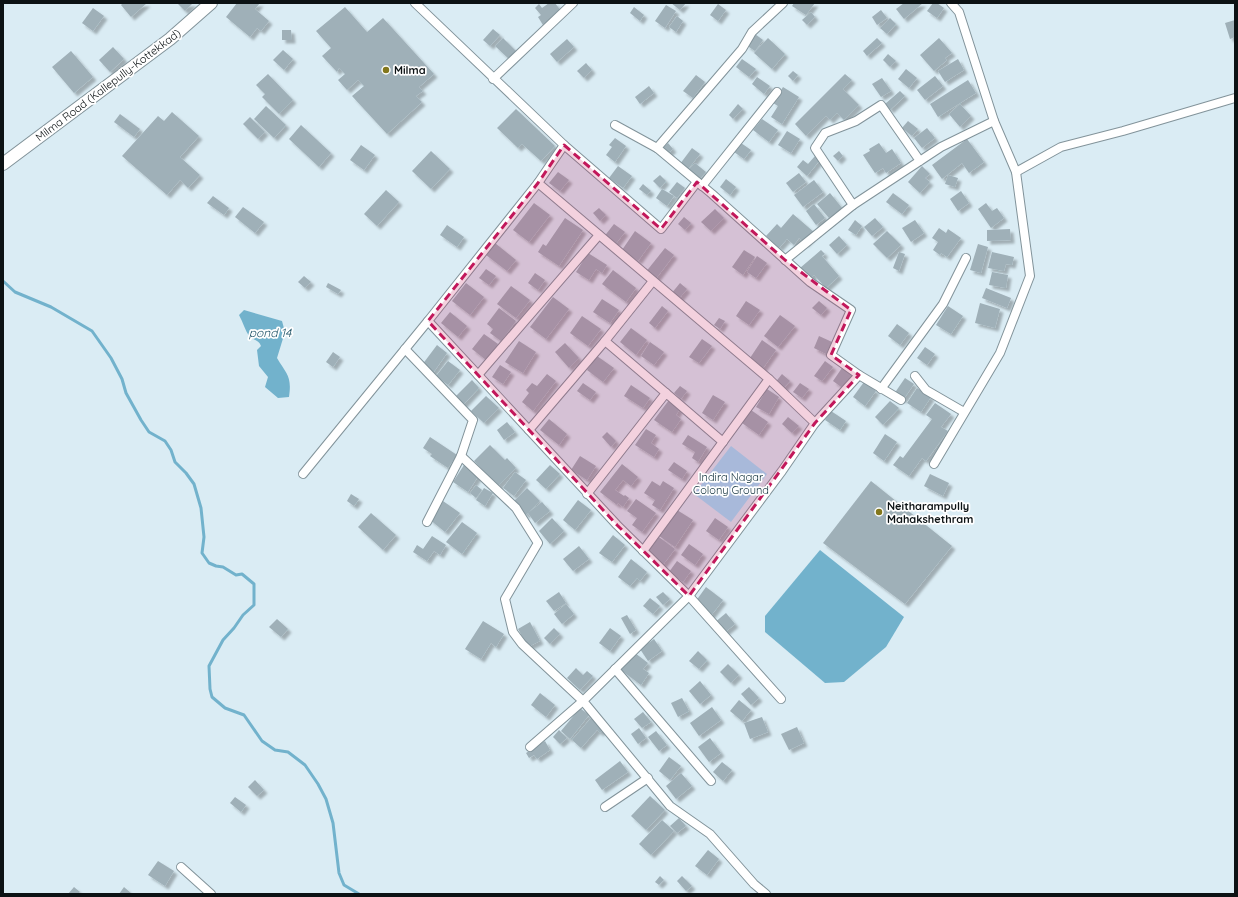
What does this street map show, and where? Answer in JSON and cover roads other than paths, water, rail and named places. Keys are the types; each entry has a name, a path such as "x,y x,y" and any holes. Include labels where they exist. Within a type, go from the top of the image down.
{"main road":[{"name":"Milma Road (Kallepully-Kottekkad)","path":"3,164 89,98 170,39 210,3"}],"street":[{"path":"415,3 564,146 661,229 777,92"},
{"path":"493,79 573,3"},
{"path":"657,148 742,49 752,32 783,3"},
{"path":"934,464 1000,353 1030,276 1016,172 994,121 958,12 950,3"},
{"path":"1016,172 1061,147 1123,131 1235,98"},
{"path":"853,205 815,148 825,133 856,121 881,106 920,161"},
{"path":"785,260 853,205 941,147 994,121"},
{"path":"615,125 657,148 700,184 810,282 851,310 831,355 859,375 900,400"},
{"path":"303,474 538,183 564,146"},
{"path":"538,183 769,379 815,423"},
{"path":"478,375 599,235"},
{"path":"882,389 943,304 966,258"},
{"path":"529,430 605,341 653,281"},
{"path":"428,321 617,526 689,596 781,699"},
{"path":"605,341 723,442"},
{"path":"405,348 473,420 461,456 427,522"},
{"path":"530,746 583,700 689,596 782,471 815,423 859,375"},
{"path":"914,376 926,390 964,412"},
{"path":"643,551 769,379"},
{"path":"588,494 666,393"},
{"path":"461,456 516,508 538,543 505,599 513,632 522,644 583,700 670,806 710,834 754,884 766,894"},
{"path":"615,669 711,781"},
{"path":"605,807 648,778"},
{"path":"181,867 211,894"}],"water":[{"name":"pond 14","path":"244,310 282,321 285,332 277,358 288,376 290,384 289,397 278,398 265,387 268,377 259,366 257,350 261,346 259,342 249,336 246,331 239,315"},
{"path":"820,550 904,617 886,647 844,682 825,683 765,632 765,616"}],"waterway":[{"path":"3,281 15,292 51,307 92,331 111,358 122,379 126,393 141,420 149,432 165,441 171,450 175,462 194,484 201,508 204,537 202,553 209,563 223,567 236,575 242,574 254,584 254,605 243,615 223,640 209,666 210,689 212,697 225,708 244,715 262,741 275,750 288,752 305,765 326,799 333,823 339,873 344,885 359,894"}],"place":[{"name":"Milma","path":"386,70"},
{"name":"Neitharampully Mahakshethram","path":"879,512"}],"park label":[{"name":"Indira Nagar Colony Ground","path":"731,483"}]}
